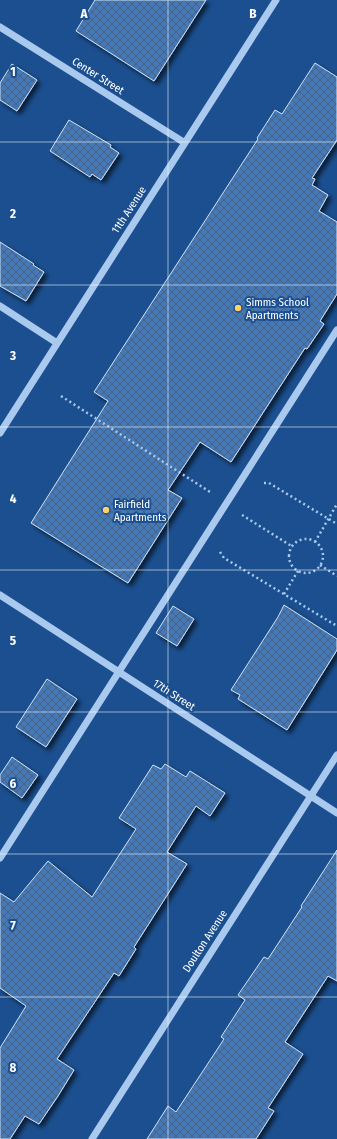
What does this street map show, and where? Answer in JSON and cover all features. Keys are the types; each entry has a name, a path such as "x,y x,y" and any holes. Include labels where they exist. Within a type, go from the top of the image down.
{"street":[{"name":"11th Avenue","path":"0,432 276,0"},
{"name":"Center Street","path":"0,27 185,143"},
{"path":"0,306 56,343"},
{"path":"0,858 337,330"},
{"name":"17th Street","path":"0,595 337,813"},
{"name":"Doulton Avenue","path":"92,1139 337,755"}],"path":[{"path":"60,396 215,495"},
{"path":"261,484 265,482 269,483 337,524"},
{"path":"315,542 337,504"},
{"path":"245,509 241,515 293,547"},
{"path":"302,540 315,542 319,544 323,552 322,561 318,568 306,573 294,568 290,560 290,551 295,544 302,540"},
{"path":"220,549 224,558 337,626"},
{"path":"320,565 337,576"},
{"path":"284,594 298,570"}],"building":[{"path":"95,0 206,0 154,81 76,31"},
{"name":"Simms School Apartments","path":"315,63 337,77 337,140 312,178 315,179 312,185 328,195 319,211 337,222 337,294 320,321 324,324 307,349 305,348 231,462 200,442 168,490 182,498 128,583 31,523 108,401 94,392 258,139 257,138 275,110 282,114"},
{"path":"12,64 37,80 17,111 0,100 0,83"},
{"path":"69,120 111,145 110,147 119,153 101,180 92,174 90,177 50,151"},
{"path":"0,242 44,272 26,301 0,286"},
{"path":"284,605 337,639 337,650 287,730 238,699 240,695 231,690 278,617"},
{"path":"173,606 194,619 177,646 156,633"},
{"path":"47,679 77,699 46,747 16,727"},
{"path":"12,757 38,775 22,798 0,782 0,775"},
{"path":"165,764 186,777 190,771 225,793 210,816 196,806 167,852 187,864 134,947 136,949 119,976 114,973 57,1059 74,1070 58,1096 39,1124 25,1116 10,1139 0,1139 0,1048 26,1006 0,988 0,893 14,902 48,861 92,897 136,829 119,818 153,765 161,769"},
{"path":"337,850 337,981 328,976 285,1042 303,1054 268,1108 274,1111 256,1139 147,1139 168,1106 176,1112 224,1039 221,1037 245,1000 238,995 264,957 268,959"}],"place":[{"name":"Simms School Apartments","path":"238,308"},
{"name":"Fairfield Apartments","path":"106,510"}]}
